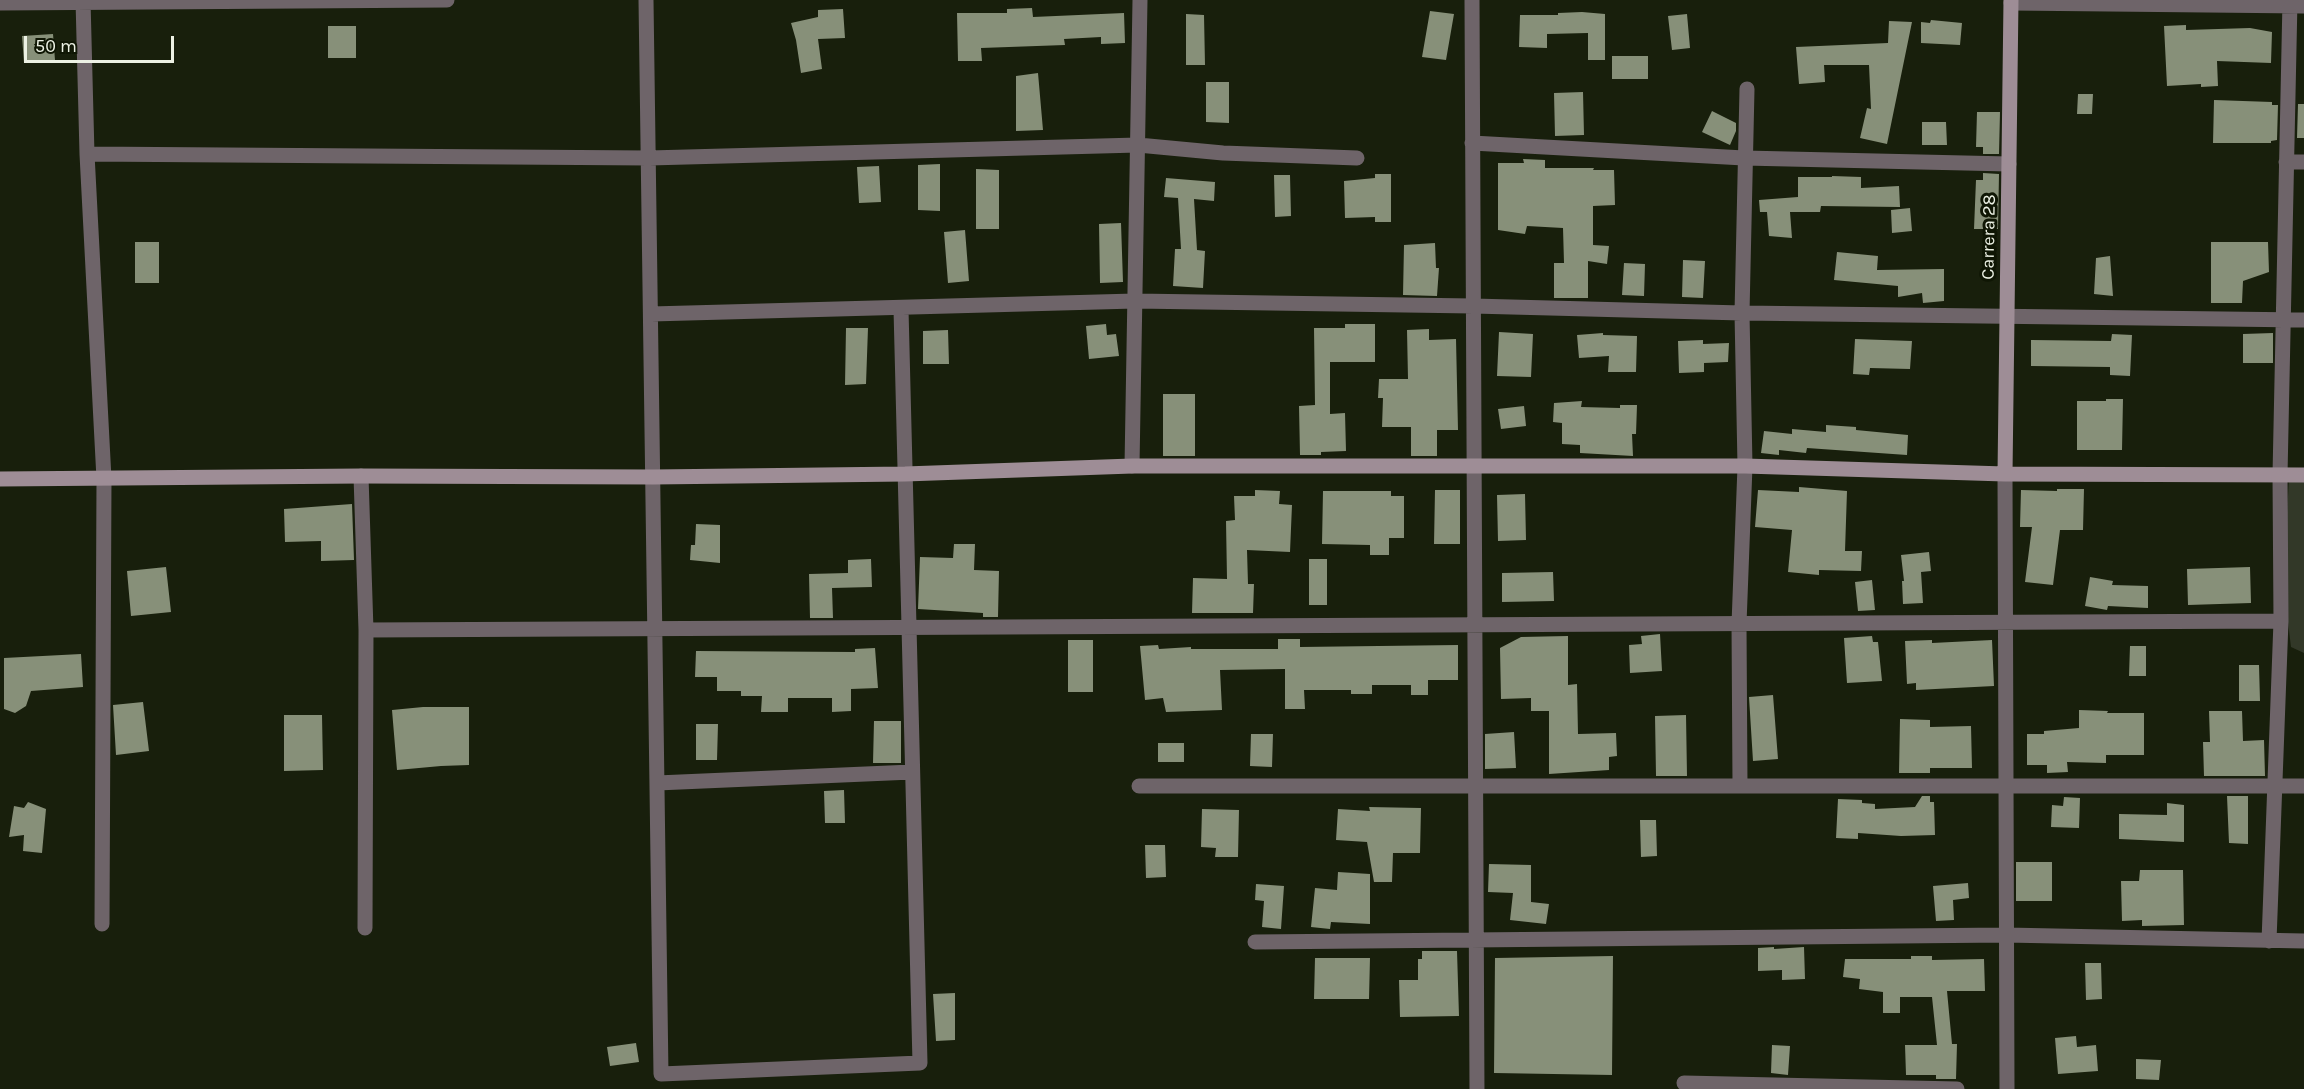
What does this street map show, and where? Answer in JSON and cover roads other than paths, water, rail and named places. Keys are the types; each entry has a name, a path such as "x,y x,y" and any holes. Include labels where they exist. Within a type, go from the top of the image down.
{"street":[{"path":"0,3 447,0"},
{"path":"646,0 662,1074 920,1063 901,309"},
{"path":"1132,466 1140,0"},
{"path":"1472,0 1477,1089"},
{"path":"83,2 87,154 104,479 102,924"},
{"path":"2011,2 2294,4 2286,162 2280,475 2281,621 2269,941"},
{"name":"Carrera 28","path":"2005,474 2011,2"},
{"path":"1740,785 1739,624 1745,466 1742,313 1747,89"},
{"path":"1472,143 1744,158 2009,164"},
{"path":"87,154 649,158 1138,145 1223,153 1357,158"},
{"path":"2286,162 2304,162"},
{"path":"651,314 1135,301 1742,313 2304,320"},
{"path":"0,479 361,476 653,477 905,474 1132,466 1474,468 1745,466 2005,474 2304,475"},
{"path":"2005,474 2007,1089"},
{"path":"361,476 366,630 365,928"},
{"path":"366,630 2281,621"},
{"path":"657,783 912,772"},
{"path":"1139,786 2304,786"},
{"path":"1255,942 2006,935 2304,941"},
{"path":"1684,1083 1957,1089"}]}
